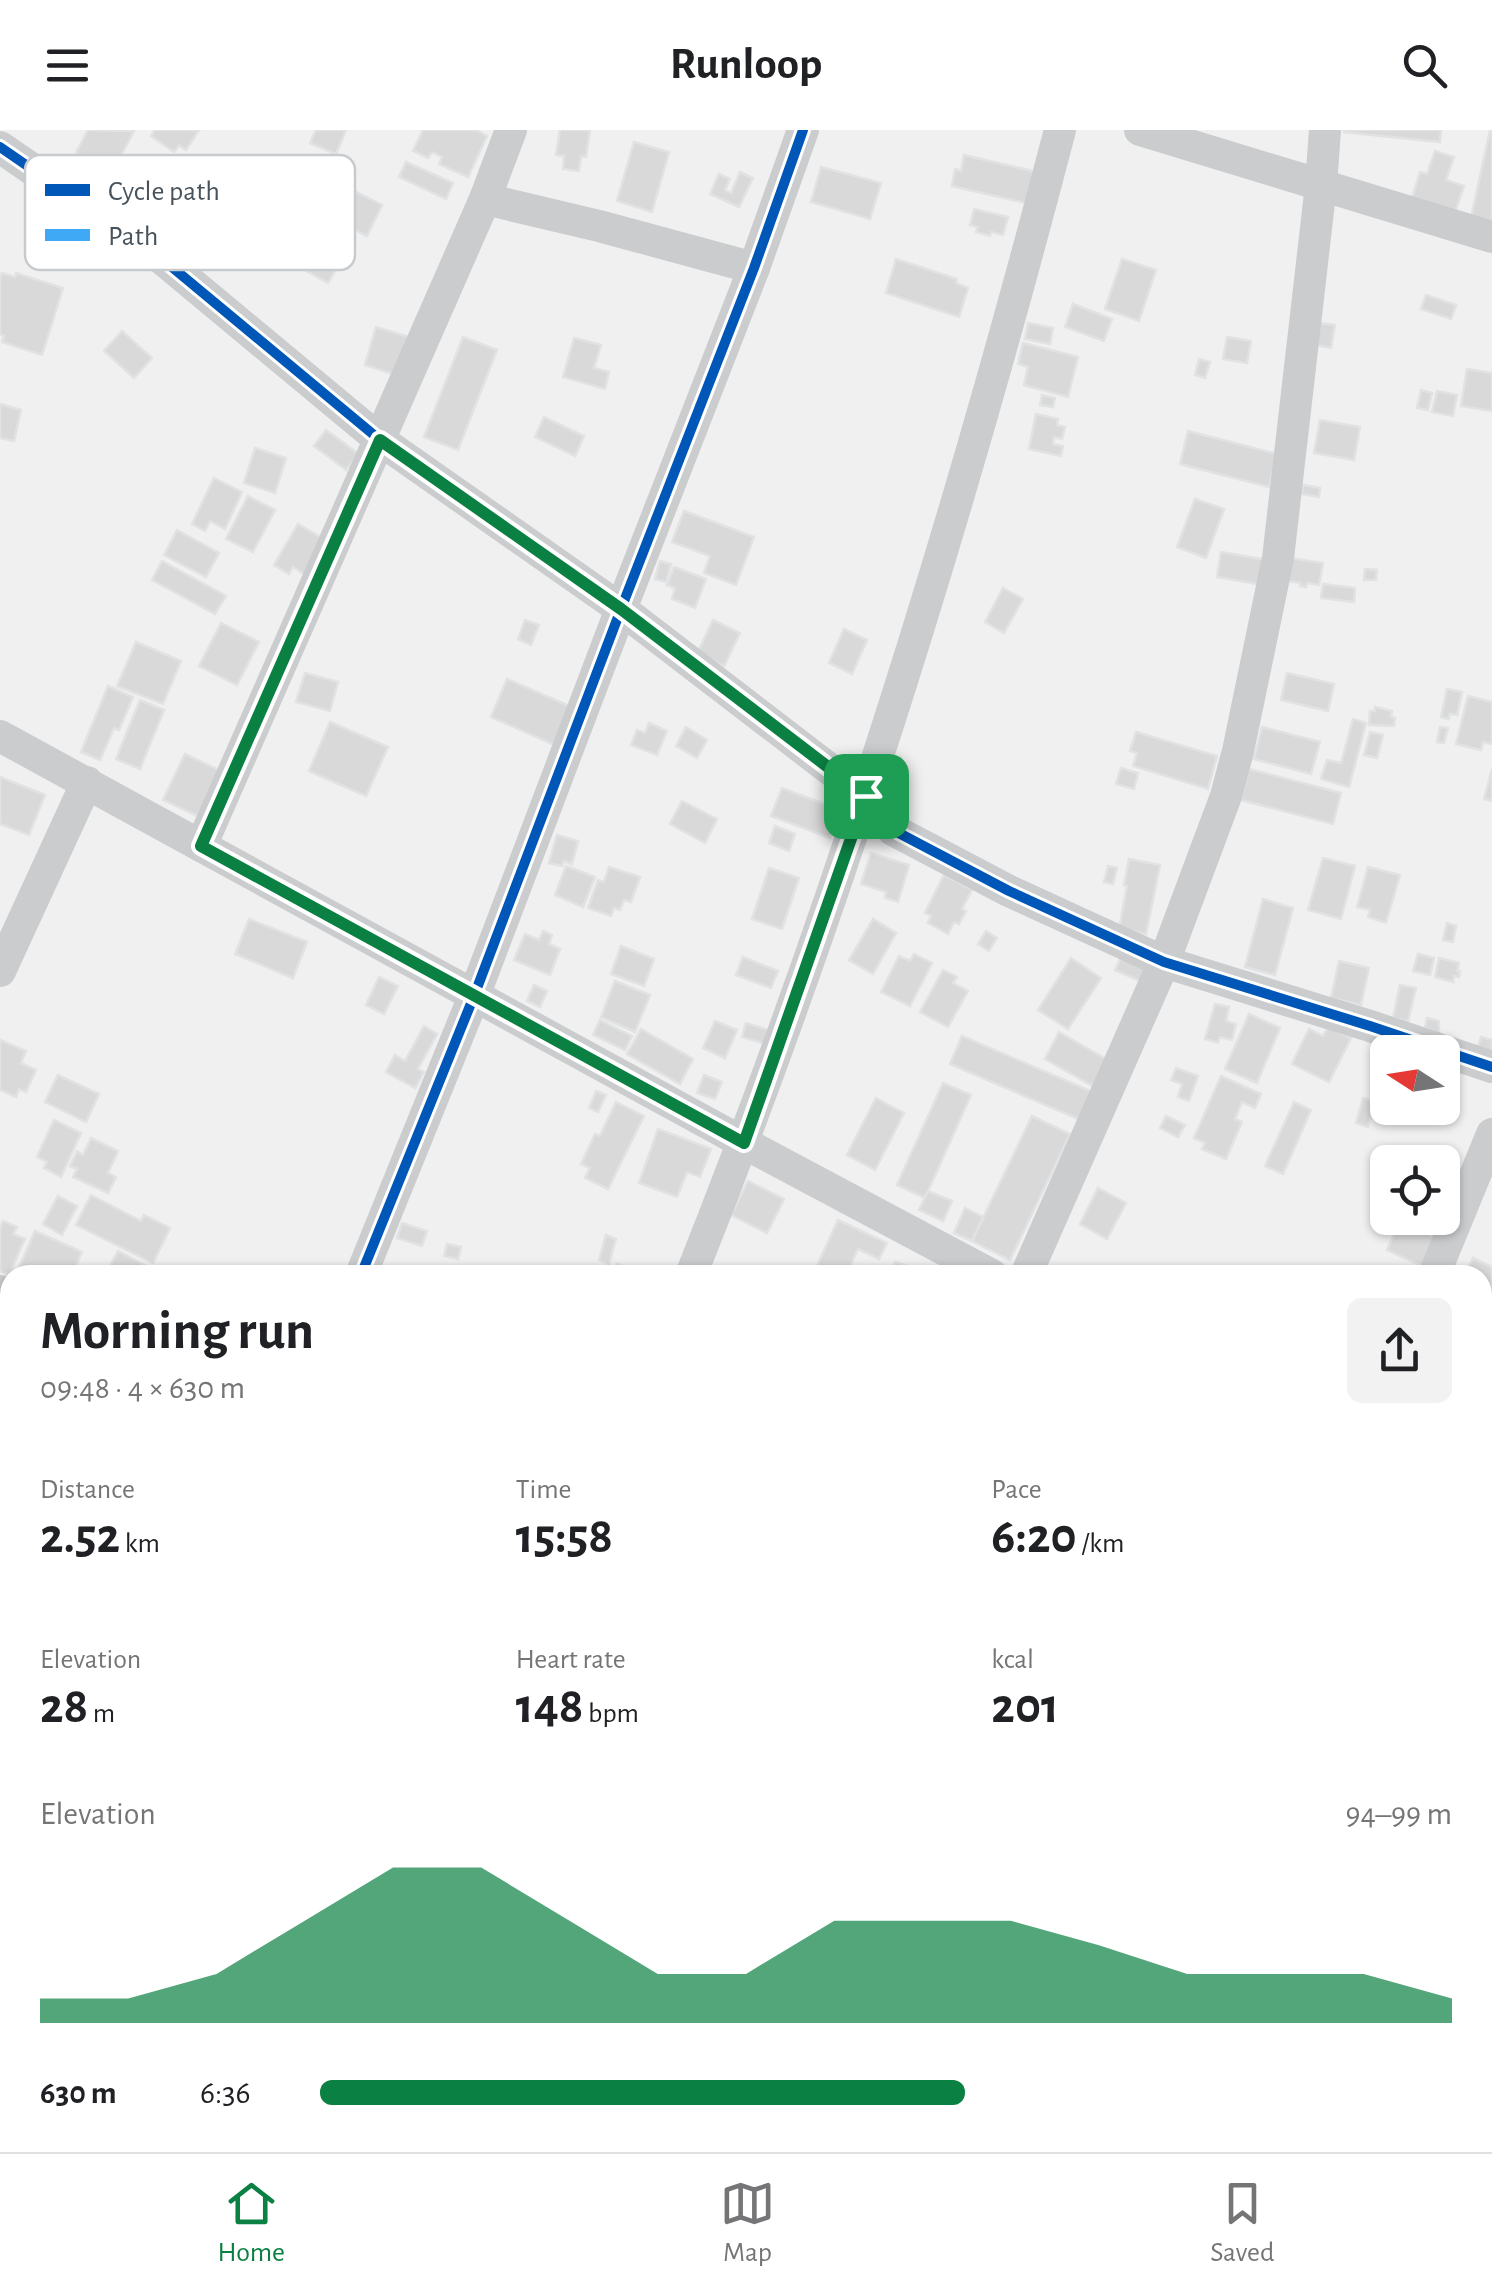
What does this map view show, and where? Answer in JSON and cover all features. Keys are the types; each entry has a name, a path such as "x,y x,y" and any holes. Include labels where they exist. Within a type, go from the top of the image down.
{"street":[{"path":"201,846 485,199 510,130"},
{"path":"365,1265 474,996 754,268 803,130"},
{"path":"695,1265 744,1143 866,796 1010,321 1060,130"},
{"path":"1140,130 1492,237"},
{"path":"1030,1265 1164,962 1226,796 1238,751 1278,558 1325,130"},
{"path":"0,147 25,164"},
{"path":"485,199 754,268"},
{"path":"175,270 380,440 621,609 866,796 893,830 1009,891 1164,962 1492,1067"},
{"path":"0,736 973,1265"},
{"path":"0,971 87,782"},
{"path":"1438,1265 1492,1134"}],"building":[{"path":"88,130 134,131 121,155 76,153"},
{"path":"155,130 199,130 186,150 179,145 174,152 151,136"},
{"path":"316,130 346,130 336,154 310,143"},
{"path":"423,130 476,130 487,136 468,177 439,164 442,157 432,152 428,158 413,151"},
{"path":"560,130 590,130 586,157 581,156 579,171 563,169 564,156 556,155"},
{"path":"1344,130 1441,130 1440,142"},
{"path":"1492,130 1492,227 1470,223"},
{"path":"634,142 669,152 652,212 617,201"},
{"path":"1435,151 1454,157 1446,180 1464,186 1454,215 1411,201 1420,172 1427,174"},
{"path":"964,155 1041,173 1034,205 952,186 955,169 961,171"},
{"path":"406,162 453,183 446,199 399,177"},
{"path":"821,167 881,183 870,219 811,202"},
{"path":"740,172 753,178 739,207 710,194 719,174 730,179 725,190 731,193"},
{"path":"355,191 382,205 367,236 355,230"},
{"path":"974,209 1008,217 1003,235 976,232 978,227 970,225"},
{"path":"896,259 957,279 956,283 968,288 959,317 886,293"},
{"path":"1122,259 1156,270 1139,321 1105,309"},
{"path":"305,270 335,270 328,283"},
{"path":"2,273 15,277 16,273 63,288 42,355 2,342"},
{"path":"1426,295 1456,305 1451,319 1421,309"},
{"path":"1073,304 1112,319 1104,341 1065,327"},
{"path":"1028,323 1053,328 1050,344 1025,339"},
{"path":"1320,323 1335,325 1331,348 1317,345"},
{"path":"376,327 409,337 396,375 365,365"},
{"path":"122,331 152,358 134,378 104,351"},
{"path":"463,337 497,350 458,450 424,437"},
{"path":"1227,337 1251,341 1247,363 1223,359"},
{"path":"574,338 601,345 594,368 609,372 605,389 563,377"},
{"path":"1023,343 1078,357 1068,397 1024,385 1028,367 1018,364"},
{"path":"1199,359 1210,362 1205,378 1195,375"},
{"path":"1467,369 1492,373 1492,411 1461,406"},
{"path":"1421,390 1432,393 1428,410 1417,408"},
{"path":"1437,391 1457,395 1453,416 1432,412"},
{"path":"1042,395 1055,398 1053,407 1040,405"},
{"path":"0,404 21,410 14,441 0,438"},
{"path":"1036,414 1058,419 1057,425 1065,427 1062,439 1054,437 1053,444 1063,446 1061,456 1029,449"},
{"path":"544,417 584,436 575,456 535,437"},
{"path":"1320,420 1360,427 1354,460 1314,453"},
{"path":"326,430 359,454 346,470 314,446"},
{"path":"1188,431 1277,454 1269,487 1180,464"},
{"path":"255,448 286,458 275,493 244,483"},
{"path":"214,478 242,492 225,529 210,521 205,531 192,524"},
{"path":"1303,485 1320,488 1319,497 1302,494"},
{"path":"248,496 275,510 253,552 226,539"},
{"path":"1195,499 1224,509 1206,558 1177,547"},
{"path":"684,511 754,537 736,585 704,573 710,556 672,542"},
{"path":"298,524 324,539 304,574 293,567 289,574 274,565"},
{"path":"177,530 219,553 206,577 164,555"},
{"path":"1221,552 1267,560 1263,585 1217,577"},
{"path":"1290,558 1323,563 1319,585 1307,583 1306,587 1286,581"},
{"path":"162,561 226,596 215,614 152,580"},
{"path":"660,561 671,564 666,582 655,579"},
{"path":"674,567 706,579 695,608 672,599 675,588 667,585"},
{"path":"1365,569 1377,570 1376,580 1364,580"},
{"path":"1323,584 1355,588 1354,602 1321,598"},
{"path":"1003,588 1023,599 1004,633 985,622"},
{"path":"525,620 539,625 531,645 518,639"},
{"path":"713,620 740,633 724,666 697,654"},
{"path":"221,623 259,642 237,685 199,666"},
{"path":"844,629 867,640 852,674 829,663"},
{"path":"136,642 181,661 163,704 117,686"},
{"path":"305,673 338,682 330,711 296,702"},
{"path":"1287,673 1334,684 1328,711 1281,700"},
{"path":"507,679 576,709 559,747 491,717"},
{"path":"108,686 133,697 100,760 81,752"},
{"path":"1447,689 1462,692 1457,715 1450,714 1449,719 1441,717"},
{"path":"1468,696 1492,702 1492,744 1483,742 1481,750 1456,744"},
{"path":"140,700 164,710 140,769 116,759"},
{"path":"1375,707 1392,711 1394,726 1369,725 1370,711 1375,711"},
{"path":"1353,719 1366,723 1349,787 1321,779 1327,760 1341,763"},
{"path":"330,722 388,747 366,796 309,771"},
{"path":"649,723 667,731 657,755 631,745 637,730 645,733"},
{"path":"686,727 707,740 697,758 676,746"},
{"path":"1262,727 1320,742 1311,774 1254,759"},
{"path":"1440,727 1448,728 1444,743 1437,742"},
{"path":"1136,732 1217,756 1208,789 1133,766 1137,753 1130,751"},
{"path":"1370,732 1383,735 1377,758 1364,755"},
{"path":"185,754 219,770 198,816 163,800"},
{"path":"1121,768 1138,773 1134,789 1116,784"},
{"path":"1249,769 1341,793 1333,824 1241,800"},
{"path":"1492,769 1492,801 1484,799"},
{"path":"0,777 45,795 29,835 0,824"},
{"path":"782,788 840,810 830,838 771,816"},
{"path":"682,801 717,819 705,843 670,824"},
{"path":"775,826 795,834 789,851 769,843"},
{"path":"557,835 578,841 572,864 549,863"},
{"path":"871,853 909,865 898,902 885,898 886,892 861,884"},
{"path":"1323,858 1355,866 1341,919 1308,910"},
{"path":"1129,859 1160,865 1146,934 1119,929"},
{"path":"566,866 595,877 583,907 555,895"},
{"path":"1108,866 1117,868 1113,884 1104,882"},
{"path":"609,867 640,877 631,902 624,900 620,910 614,908 611,916 588,908 598,880 604,882"},
{"path":"1368,867 1400,875 1386,923 1368,917 1370,910 1357,907"},
{"path":"769,868 799,878 782,929 752,919"},
{"path":"944,875 972,890 959,924 954,922 948,934 928,923 931,916 925,913"},
{"path":"1263,899 1293,908 1275,975 1245,967"},
{"path":"249,919 307,942 293,978 235,954"},
{"path":"873,919 896,933 873,974 849,960"},
{"path":"1447,923 1456,926 1453,942 1443,940"},
{"path":"543,931 552,935 549,944 560,949 550,975 514,960 525,934 539,940"},
{"path":"986,931 997,938 989,951 978,944"},
{"path":"621,946 654,959 644,986 611,974"},
{"path":"1123,953 1148,965 1140,981 1115,970"},
{"path":"914,954 932,963 910,1006 881,992 899,956 910,961"},
{"path":"1418,954 1434,958 1430,975 1413,971"},
{"path":"743,957 778,971 771,988 736,975"},
{"path":"1071,958 1101,978 1068,1029 1038,1010"},
{"path":"1439,958 1459,963 1459,977 1454,976 1453,982 1435,977"},
{"path":"1339,961 1369,968 1361,1005 1331,998"},
{"path":"943,970 957,977 953,983 968,991 948,1027 920,1012"},
{"path":"379,977 398,986 384,1014 366,1005"},
{"path":"615,981 650,995 635,1032 601,1017"},
{"path":"534,985 547,991 540,1007 527,1001"},
{"path":"1400,985 1416,988 1408,1021 1393,1018"},
{"path":"1215,1004 1229,1007 1226,1021 1236,1024 1232,1040 1220,1037 1218,1043 1205,1039"},
{"path":"1249,1014 1280,1028 1257,1083 1225,1069"},
{"path":"1427,1018 1439,1021 1439,1033 1425,1028"},
{"path":"600,1020 632,1036 625,1050 593,1035"},
{"path":"715,1021 737,1030 725,1058 703,1048"},
{"path":"746,1023 778,1033 762,1043 742,1037"},
{"path":"424,1026 437,1034 418,1069 424,1072 415,1088 386,1072 395,1055 405,1061"},
{"path":"1328,1027 1351,1038 1329,1082 1292,1064 1309,1029 1323,1036"},
{"path":"641,1029 693,1059 680,1084 627,1054"},
{"path":"1059,1032 1113,1063 1098,1089 1045,1059"},
{"path":"962,1036 1095,1093 1083,1121 950,1064"},
{"path":"1481,1037 1492,1040 1492,1061 1476,1053"},
{"path":"0,1040 26,1051 21,1063 36,1070 26,1092 19,1089 16,1097 0,1090"},
{"path":"1176,1068 1198,1076 1189,1101 1178,1097 1182,1084 1171,1080"},
{"path":"58,1075 99,1094 86,1122 45,1102"},
{"path":"704,1075 722,1082 715,1099 697,1093"},
{"path":"1221,1076 1261,1094 1255,1108 1242,1102 1235,1119 1242,1122 1226,1159 1202,1149 1205,1143 1194,1138"},
{"path":"943,1083 971,1095 925,1198 897,1185"},
{"path":"596,1091 606,1095 598,1112 589,1108"},
{"path":"876,1098 904,1113 875,1170 847,1155"},
{"path":"1363,1098 1370,1100 1368,1127 1356,1123"},
{"path":"616,1102 644,1116 608,1189 585,1178 590,1168 581,1164"},
{"path":"1294,1102 1311,1110 1283,1174 1265,1166"},
{"path":"1032,1116 1070,1134 1010,1260 972,1241"},
{"path":"1166,1116 1185,1125 1178,1137 1160,1128"},
{"path":"54,1120 81,1133 61,1177 44,1168 47,1162 37,1157"},
{"path":"658,1129 711,1149 700,1177 687,1172 677,1197 639,1183"},
{"path":"91,1138 118,1151 108,1173 116,1177 108,1193 73,1177 77,1169 70,1166 77,1151 83,1155"},
{"path":"748,1181 784,1199 767,1233 731,1215"},
{"path":"1098,1188 1126,1203 1107,1239 1080,1224"},
{"path":"928,1191 952,1201 943,1221 919,1210"},
{"path":"91,1195 141,1221 144,1215 170,1228 153,1263 76,1225"},
{"path":"58,1196 77,1206 62,1235 43,1224"},
{"path":"965,1208 983,1217 972,1241 954,1233"},
{"path":"838,1220 887,1243 879,1259 858,1249 851,1265 817,1265"},
{"path":"3,1221 17,1227 13,1234 25,1239 13,1265 0,1265"},
{"path":"402,1223 427,1231 422,1246 397,1238"},
{"path":"35,1231 82,1252 76,1265 20,1265"},
{"path":"606,1235 616,1239 609,1264 599,1260"},
{"path":"1394,1235 1437,1238 1425,1265 1387,1250"},
{"path":"447,1244 461,1247 458,1259 444,1256"},
{"path":"118,1251 145,1265 110,1265"},
{"path":"1473,1258 1488,1265 1469,1265"}],"cycle path":[{"path":"365,1265 474,996 754,268 803,130"},
{"path":"0,147 25,164"},
{"path":"175,270 380,440 621,609 866,797 893,830 1009,891 1164,962 1492,1067"}],"route":[{"path":"380,440 621,609 866,796 744,1143 201,846 380,440"}]}
